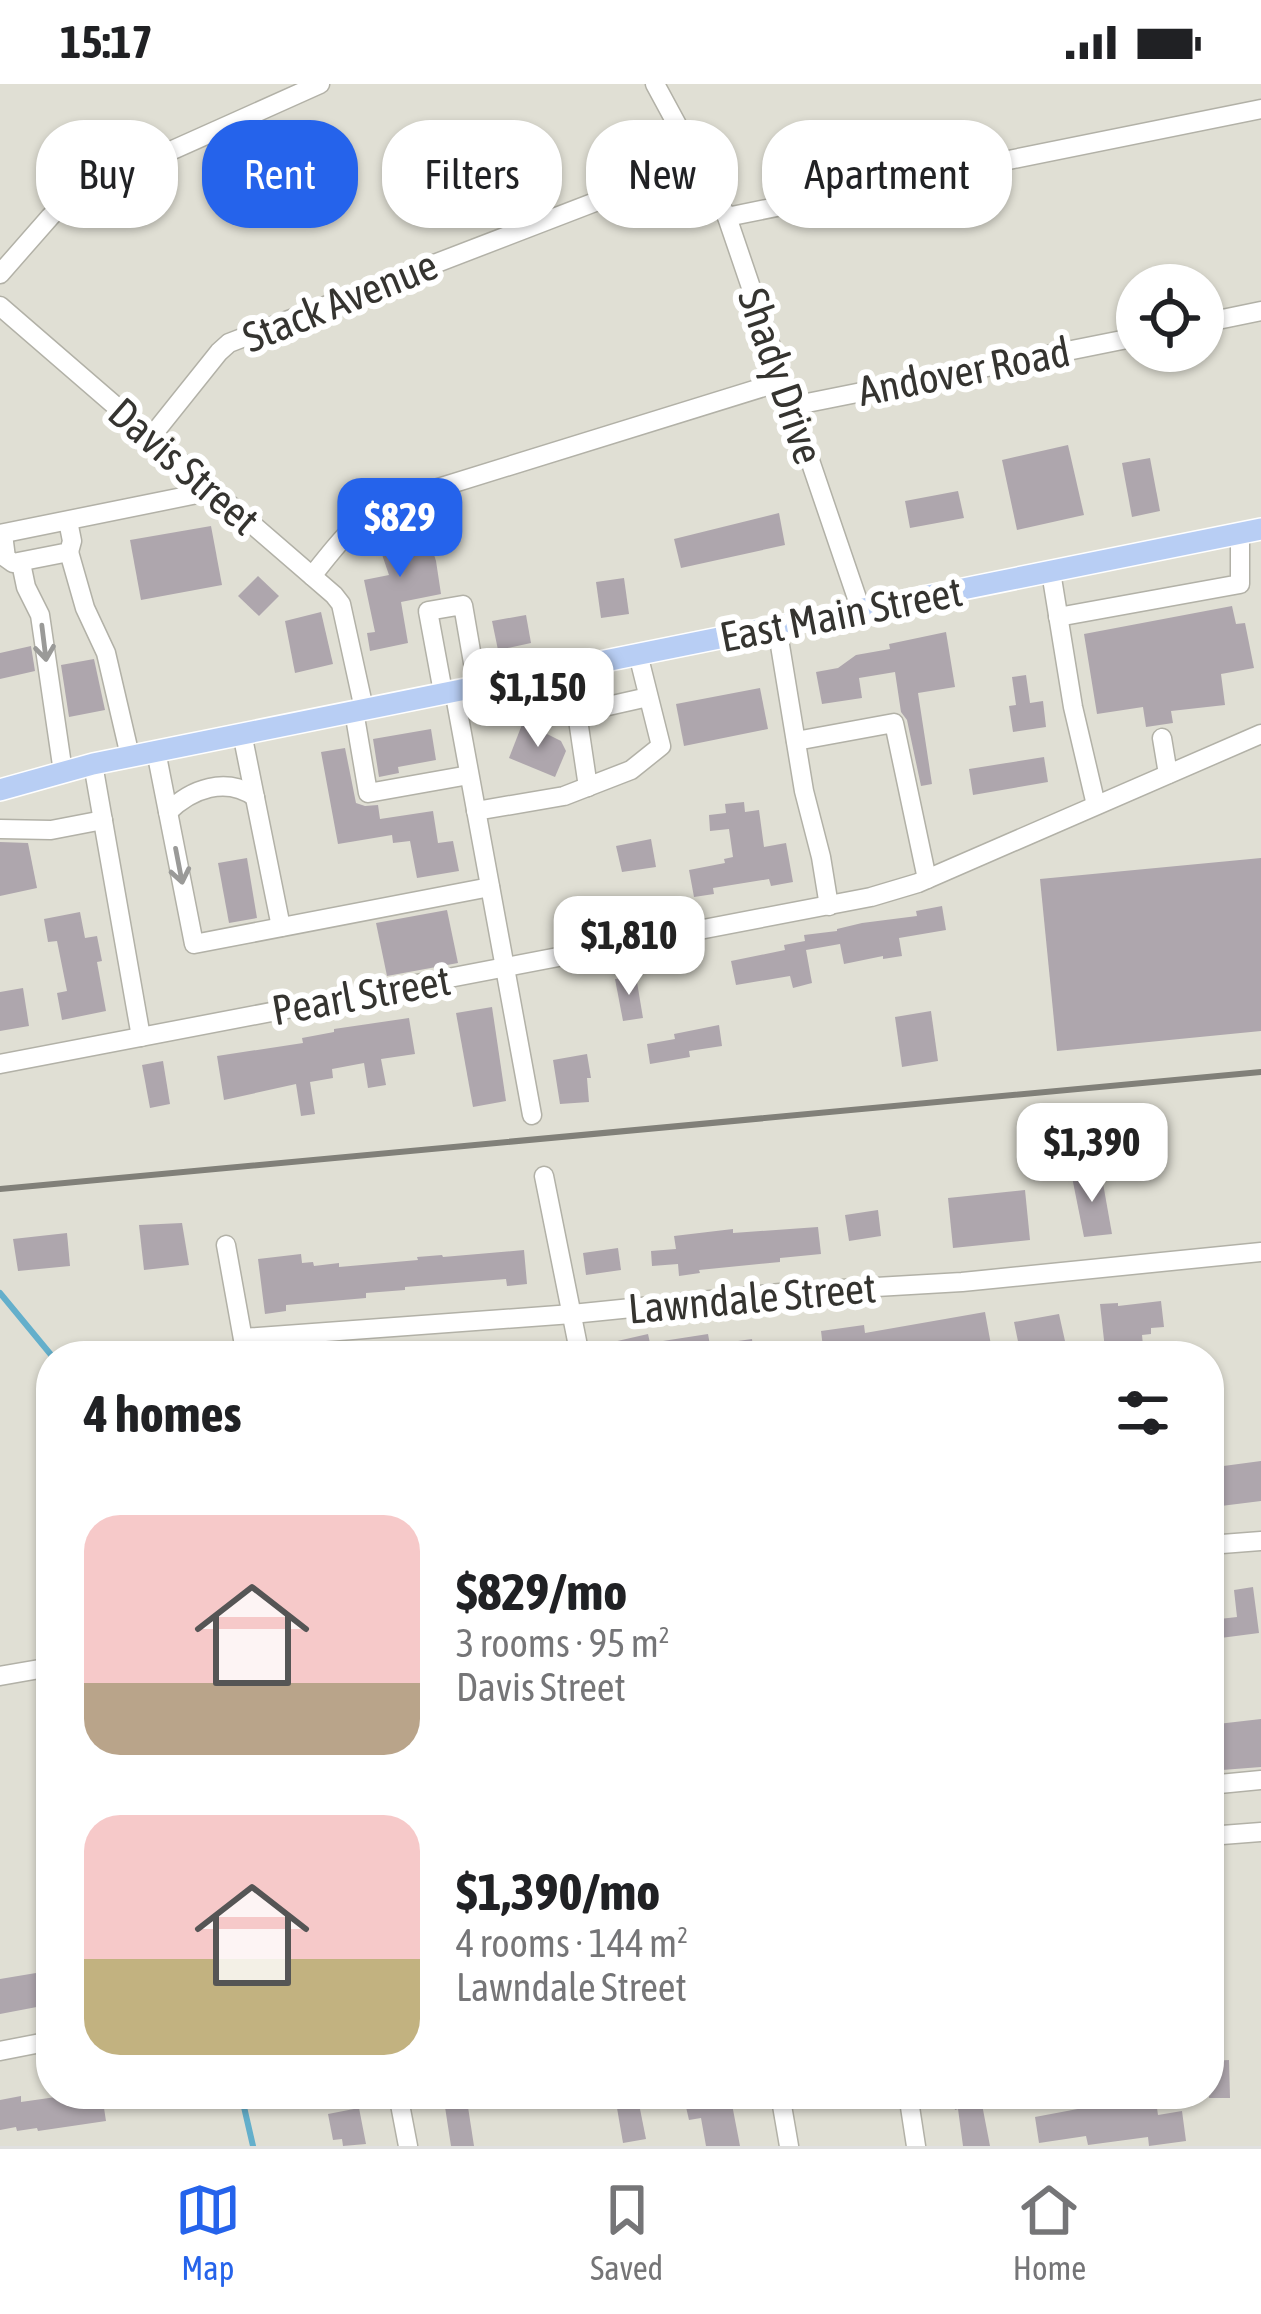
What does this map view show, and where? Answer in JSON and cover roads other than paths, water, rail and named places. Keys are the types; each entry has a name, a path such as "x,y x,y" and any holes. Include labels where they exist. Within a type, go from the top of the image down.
{"main road":[{"name":"East Main Street","path":"0,790 130,756 1250,531"}],"street":[{"path":"0,274 73,195 320,84"},
{"name":"Shady Drive","path":"655,84 675,120"},
{"path":"738,215 1261,109"},
{"name":"Stack Avenue","path":"151,437 230,344 586,206"},
{"name":"Shady Drive","path":"731,228 861,610"},
{"name":"Davis Street","path":"0,306 341,604 368,793 470,776"},
{"path":"1224,319 1261,311"},
{"name":"Andover Road","path":"792,406 1116,341"},
{"path":"311,576 358,520 383,505 783,381"},
{"path":"69,552 13,563 6,558 1,534 212,491"},
{"path":"68,520 69,552 85,608 106,652 130,756"},
{"path":"1058,616 1240,584 1250,531"},
{"path":"21,563 40,615 63,772"},
{"path":"1051,572 1072,703 1096,805"},
{"path":"477,686 463,605 428,610 470,776 532,1115"},
{"path":"777,627 829,906"},
{"path":"476,811 564,796 631,770 661,746 638,654"},
{"path":"570,668 588,787"},
{"path":"578,713 648,697"},
{"path":"796,740 894,723 927,879"},
{"path":"242,733 281,927"},
{"name":"Pearl Street","path":"0,1064 871,898 927,879 1261,734"},
{"path":"1162,739 1168,774"},
{"path":"156,751 194,944 490,887"},
{"path":"93,764 141,1037"},
{"path":"168,812 186,796 210,788 238,788 255,797"},
{"path":"0,829 51,830 103,820"},
{"path":"544,1176 577,1341"},
{"path":"226,1246 243,1341"},
{"name":"Lawndale Street","path":"302,1341 790,1292 962,1282 1261,1252"},
{"path":"1224,1545 1261,1541"},
{"path":"0,1676 36,1670"},
{"path":"1224,1784 1261,1780"},
{"path":"1224,1835 1261,1832"},
{"path":"0,2051 36,2045"},
{"path":"401,2109 408,2146"},
{"path":"783,2109 789,2146"},
{"path":"910,2109 916,2146"}],"waterway":[{"path":"0,1293 40,1341"},
{"path":"244,2109 253,2146"}],"railway":[{"path":"0,1189 1261,1072"}]}
